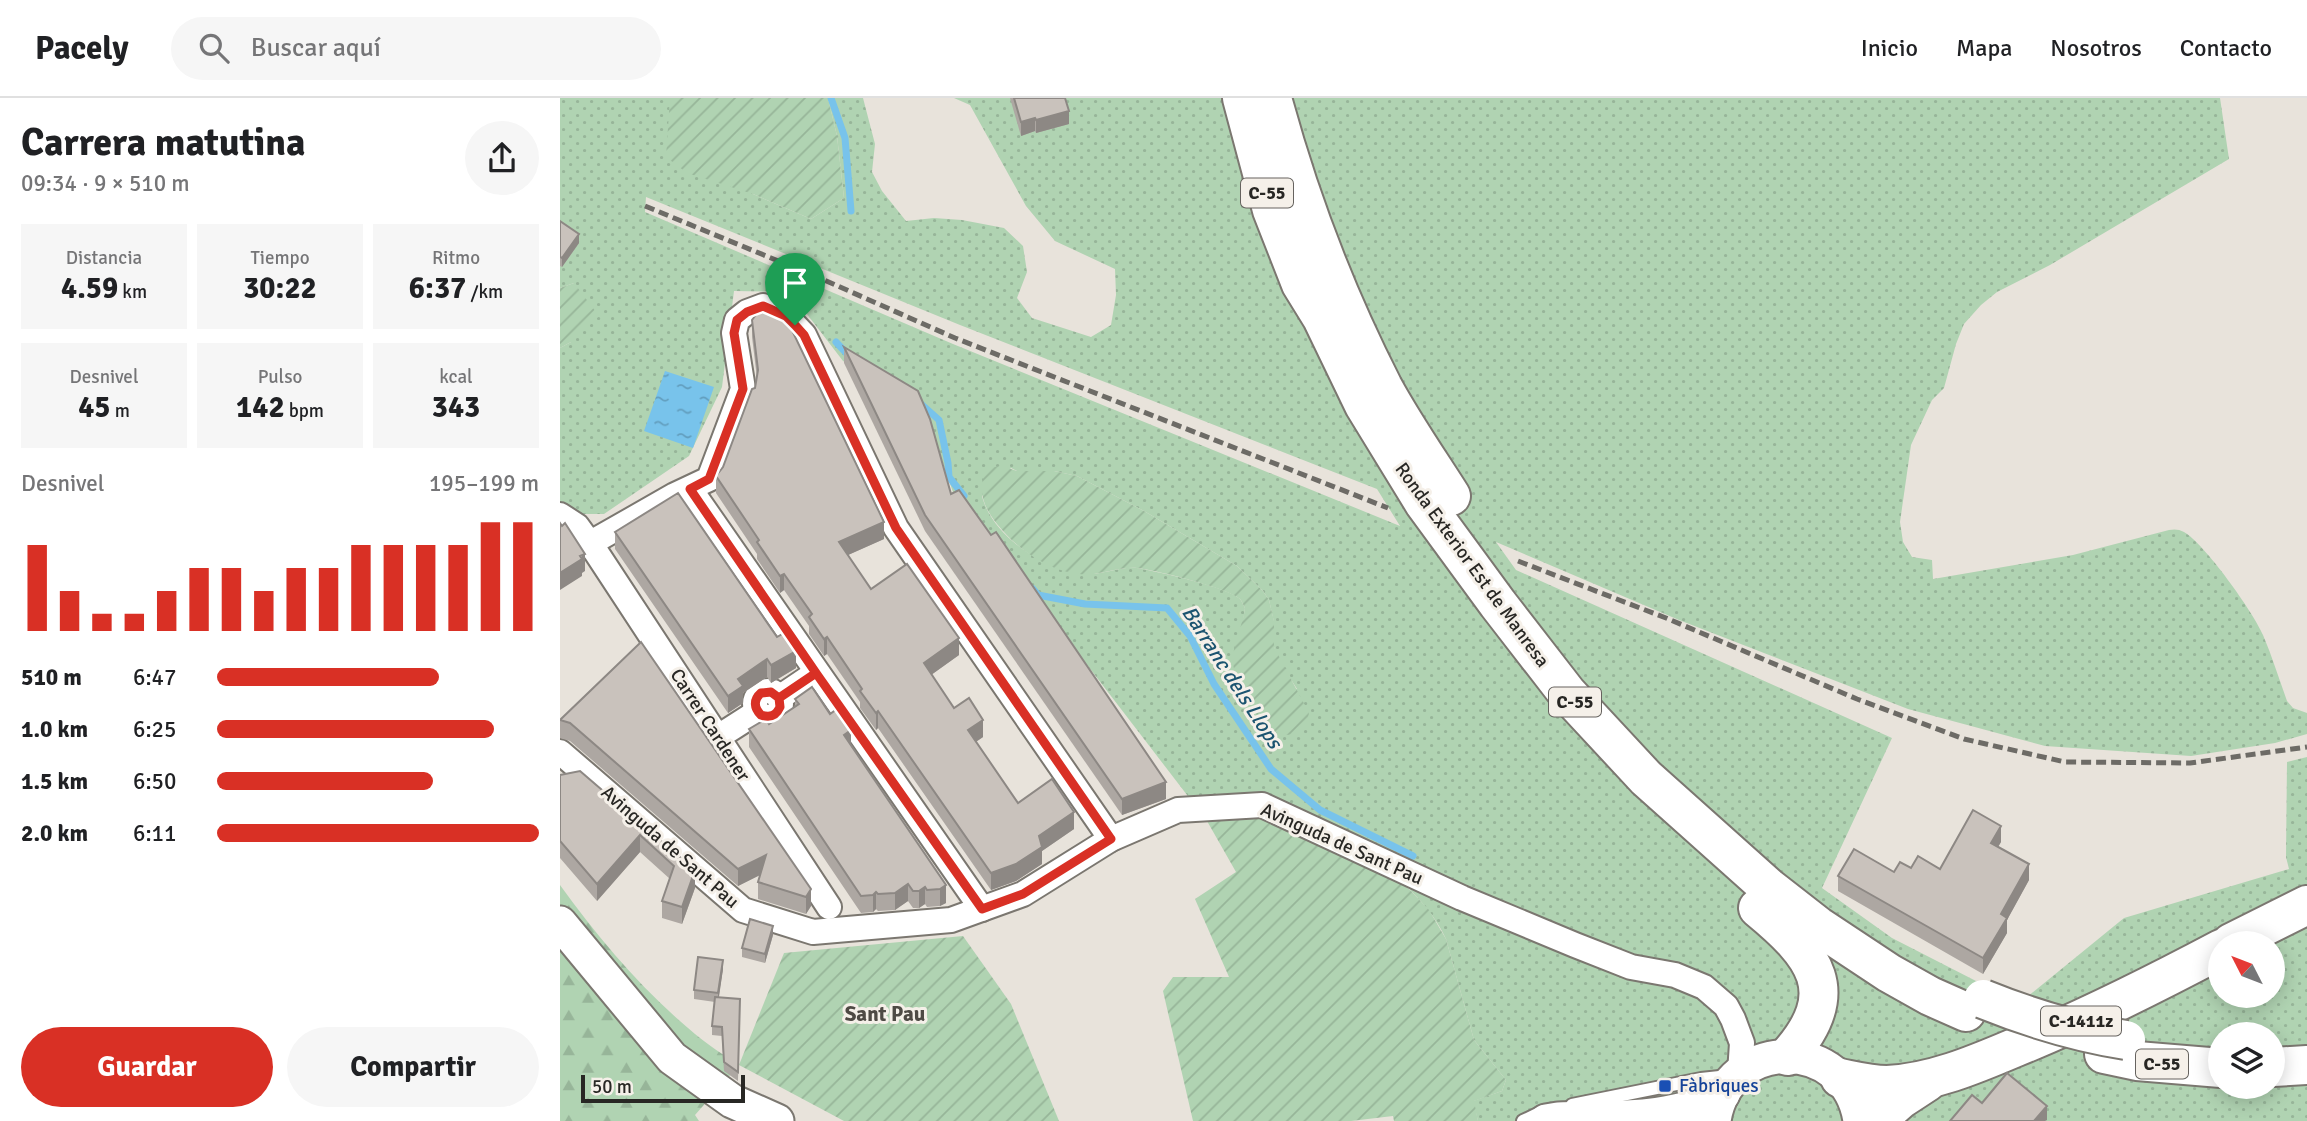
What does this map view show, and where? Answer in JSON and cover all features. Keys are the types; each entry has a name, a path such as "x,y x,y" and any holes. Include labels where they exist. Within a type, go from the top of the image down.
{"highway":[{"name":"Ronda Exterior Est de Manresa","path":"1241,98 1272,210 1301,284 1322,318 1364,405 1424,503 1567,693 1609,740 1683,813 1768,887 1818,926 1889,973 1930,996 1975,1006"},
{"name":"Ronda Exterior Est de Manresa","path":"1272,98 1317,239 1348,316 1384,388 1514,593 1577,675 1694,802 1742,844 1844,923 1944,983 2019,1033 2115,1047"},
{"path":"1301,284 1329,360 1391,479 1410,512 1501,644 1541,694 1614,775 1682,842 1793,939 1813,967 1819,988 1818,1008 1808,1030 1743,1075"},
{"path":"2255,931 2307,905"},
{"name":"C-1411z","path":"1934,1077 1987,1060 2078,1022 2208,956"},
{"name":"C-55","path":"2115,1047 2208,1049"},
{"name":"C-55","path":"2115,1047 2137,1061 2208,1067"},
{"path":"1839,1078 1886,1085 1934,1077"},
{"path":"1876,1121 1901,1099 1934,1077"}],"main road":[{"path":"560,923 672,1058 732,1101 777,1121"},
{"path":"1546,1121 1660,1115 1691,1110 1708,1103 1743,1075 1816,1062 1839,1078 1854,1100 1860,1121"}],"street":[{"path":"589,544 675,495 709,479 743,389 734,333 737,320 747,312 763,306 786,316 804,335 896,528 1111,839"},
{"path":"690,489 982,909"},
{"name":"Carrer Cardener","path":"560,515 577,526 829,906"},
{"path":"718,737 757,712 765,717 775,715 780,707 779,698 816,673"},
{"name":"Avinguda de Sant Pau","path":"560,752 743,911 813,932 951,920 1023,894 1111,839 1178,810 1262,805 1462,898 1575,946 1631,967 1675,975 1704,987 1726,1006 1743,1075"}],"lane":[{"path":"1523,1121 1547,1110 1570,1105 1701,1079 1743,1075"}],"green space":[{"path":"560,98 670,98 753,194 811,219 844,198 837,136 828,98 863,98 875,144 872,172 882,191 906,221 934,218 962,220 1004,228 1023,246 1027,272 1017,298 1032,318 1091,337 1111,325 1116,295 1115,269 1055,241 1026,206 970,105 954,98 2220,98 2229,159 2050,265 1997,292 1964,324 1944,388 1932,400 1911,445 1900,522 1903,542 1912,557 1932,560 1933,579 2073,555 2169,530 2182,531 2204,550 2250,611 2263,635 2287,701 2293,708 2307,713 2307,734 2275,743 2191,756 2045,746 1908,709 1679,620 1496,542 1516,570 1892,738 1822,888 1892,938 1976,981 2027,997 2124,918 2289,869 2286,857 2287,762 2307,757 2307,1121 1478,1121 1473,1101 1502,1091 1506,1080 1474,1040 1446,939 1427,909 1403,883 1238,815 1207,821 954,495 929,423 917,404 843,361 790,292 734,291 722,387 689,456 604,514 560,514 560,348 571,342 574,283 560,288","holes":["646,197 960,325 1377,489 1400,526 953,344 645,212","1011,468 1017,471 1054,471 1077,476 1144,511 1237,566 1269,600 1274,622 1274,647 1278,659 1297,689 1241,688 1235,655 1245,608 1233,594 1191,580 1137,568 1089,574 1073,572 1040,560 1024,550 997,525 982,496"]},
{"path":"670,98 828,98 837,136 844,198 811,219 753,194 687,173 666,157"},
{"path":"574,283 599,316 571,342 560,348 560,288"},
{"path":"1002,466 1017,471 1054,471 1077,476 1144,511 1237,566 1269,600 1274,621 1274,647 1309,713 1306,726 1289,735 1277,733 1259,717 1244,694 1233,662 1245,608 1240,599 1207,585 1146,569 1126,568 1080,574 1067,572 1040,561 1006,534 986,507 982,495 984,475 994,467"},
{"path":"1238,815 1271,818 1403,884 1429,910 1446,939 1474,1040 1506,1080 1502,1091 1474,1101 1478,1121 1394,1121 1393,1116 1351,1121 1193,1121 1163,991 1173,977 1229,977 1195,899 1236,872 1207,821"},
{"path":"560,885 606,945 657,1000 700,1038 739,1065 695,1115 699,1121 560,1121"},
{"path":"963,936 1011,1004 1059,1121 844,1121 739,1065 784,953"}],"water":[{"path":"665,371 714,387 693,448 644,431"}],"building":[{"path":"1014,98 1065,98 1069,111 1021,122"},
{"path":"560,221 579,234 562,258 560,257"},
{"path":"762,307 777,312 789,324 884,522 839,542 871,589 907,564 959,638 924,663 954,708 969,698 983,720 968,730 1018,803 1052,779 1074,812 1039,836 1042,847 1016,864 991,873 878,711 876,713 860,691 862,689 827,637 824,639 809,617 812,614 784,574 780,576 716,476 723,467 752,389 755,388 758,370 752,320"},
{"path":"844,347 918,391 930,419 951,494 959,490 991,535 996,532 1166,782 1122,799 925,515"},
{"path":"678,493 777,637 784,633 796,651 771,665 767,659 738,679 743,686 728,696 615,532"},
{"path":"560,523 562,526 565,523 585,554 580,556 582,559 560,573"},
{"path":"641,642 811,889 806,897 758,882 766,855 738,869 570,723 560,720"},
{"path":"812,687 830,714 837,709 851,730 844,735 946,885 940,889 927,890 925,887 913,891 908,884 895,893 876,892 873,895 861,896 749,729 766,719 769,724 799,704 795,699"},
{"path":"580,771 695,870 682,907 662,901 674,866 640,835 597,884 560,841 560,775"},
{"path":"1973,810 2001,826 1991,843 2029,864 2001,914 2007,918 1983,958 1838,876 1854,849 1894,872 1900,862 1911,868 1918,856 1940,869"},
{"path":"750,919 773,926 765,954 742,948"},
{"path":"698,957 723,960 718,993 694,990"},
{"path":"715,997 740,999 738,1072 724,1062 722,1027 712,1026"},
{"path":"2007,1073 2047,1106 2034,1121 1950,1121 1972,1095 1982,1103"}],"waterway":[{"name":"Barranc dels Llops","path":"831,98 845,138 851,211"},
{"name":"Barranc dels Llops","path":"836,342 850,357"},
{"name":"Barranc dels Llops","path":"920,403 939,420 949,477 964,496"},
{"name":"Barranc dels Llops","path":"1033,589 1038,595 1085,604 1167,608 1190,636 1214,684 1271,769 1320,810 1413,856"}],"railway":[{"path":"645,206 822,279 955,338 1388,508"},
{"path":"1518,561 1666,618 1857,699 1964,739 2065,762 2190,763 2307,747"}],"place":[{"name":"Fàbriques","path":"1665,1086"}],"district":[{"name":"Sant Pau","path":"885,1014"}],"route":[{"path":"795,325 786,316 763,306 747,312 737,320 734,333 743,389 709,479 690,489 816,673 779,698 780,707 775,715 765,717 757,712 755,707 757,697 761,693 771,692 779,698 816,673 982,909 1023,894 1111,839 896,528 804,335 795,325"}]}
